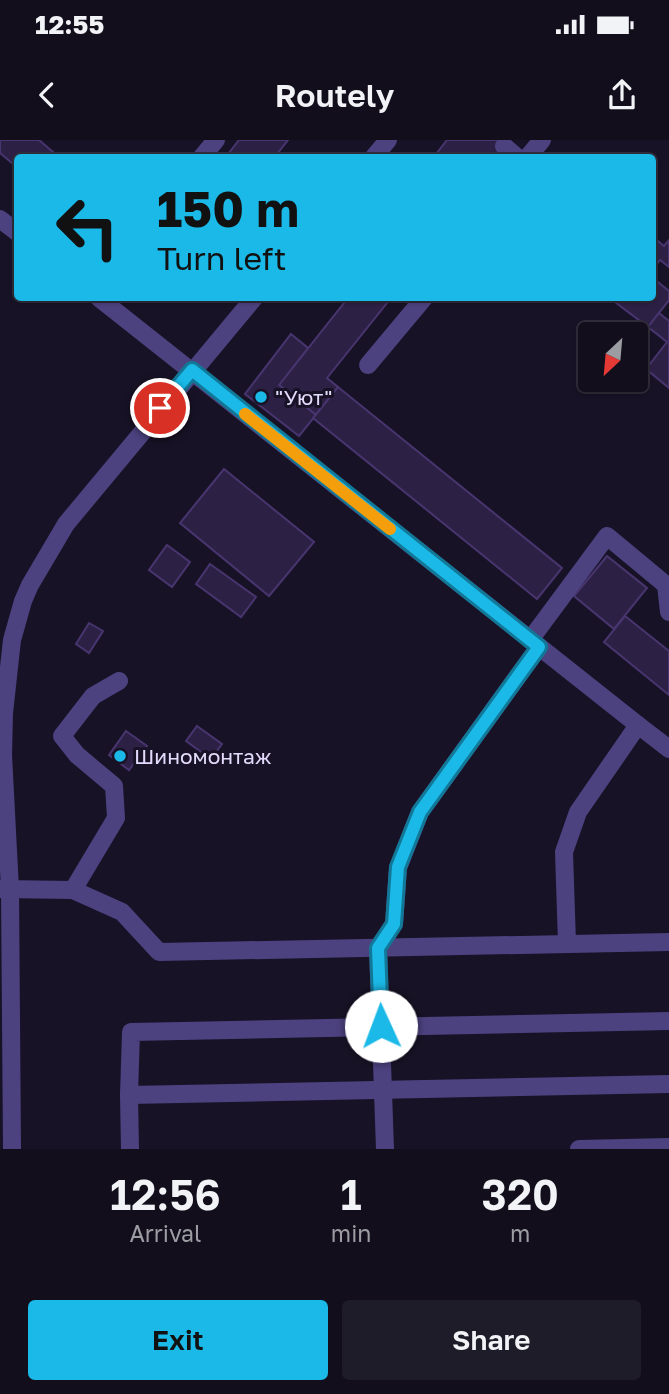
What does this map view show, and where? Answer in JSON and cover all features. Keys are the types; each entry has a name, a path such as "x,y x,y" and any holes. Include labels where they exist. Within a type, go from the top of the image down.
{"street":[{"path":"192,140 208,150"},
{"path":"376,154 388,140"},
{"path":"530,154 542,140"},
{"path":"503,146 513,154"},
{"path":"0,219 14,230"},
{"path":"103,301 669,749"},
{"path":"12,1149 2,755 12,640 30,585 66,524 251,301"},
{"path":"368,365 421,301"},
{"path":"385,1149 378,948 394,924 398,867 420,812 607,536 666,586 669,612"},
{"path":"73,890 116,818 114,786 77,755 62,737 93,695 119,681"},
{"path":"567,943 564,852 578,812 638,725"},
{"path":"5,889 73,890 122,912 159,952 669,942"},
{"path":"130,1149 131,1032 669,1021"},
{"path":"129,1095 669,1084"},
{"path":"579,1149 669,1147"}],"building":[{"path":"0,140 39,140 55,154 14,154 14,165 0,153"},
{"path":"239,140 288,140 277,154 228,154"},
{"path":"447,140 508,140 499,154 436,154"},
{"path":"656,239 664,246 669,240 669,267 660,260 656,265"},
{"path":"656,280 669,291 669,300 648,327 648,322 641,322 615,302 656,301"},
{"path":"346,301 389,301 327,378 338,387 316,415 279,385"},
{"path":"659,313 669,321 669,388 648,371 648,366 667,342 648,327"},
{"path":"291,334 308,348 279,385 316,415 299,436 245,394"},
{"path":"338,387 562,568 537,599 313,418"},
{"path":"224,469 314,542 269,596 180,523"},
{"path":"167,545 190,562 172,587 149,570"},
{"path":"607,556 647,588 614,629 574,596"},
{"path":"210,564 256,597 241,617 196,584"},
{"path":"625,616 669,651 669,695 604,642"},
{"path":"89,623 103,631 89,653 76,644"},
{"path":"197,726 222,744 211,759 186,741"},
{"path":"126,731 147,746 129,770 109,755"}],"slow traffic":[{"path":"245,414 390,529"}],"place":[{"name":"\"Уют\"","path":"261,397"},
{"name":"Шиномонтаж","path":"120,756"}],"route":[{"path":"160,408 192,370 539,647 420,812 398,867 394,924 378,948 381,1026"}]}
